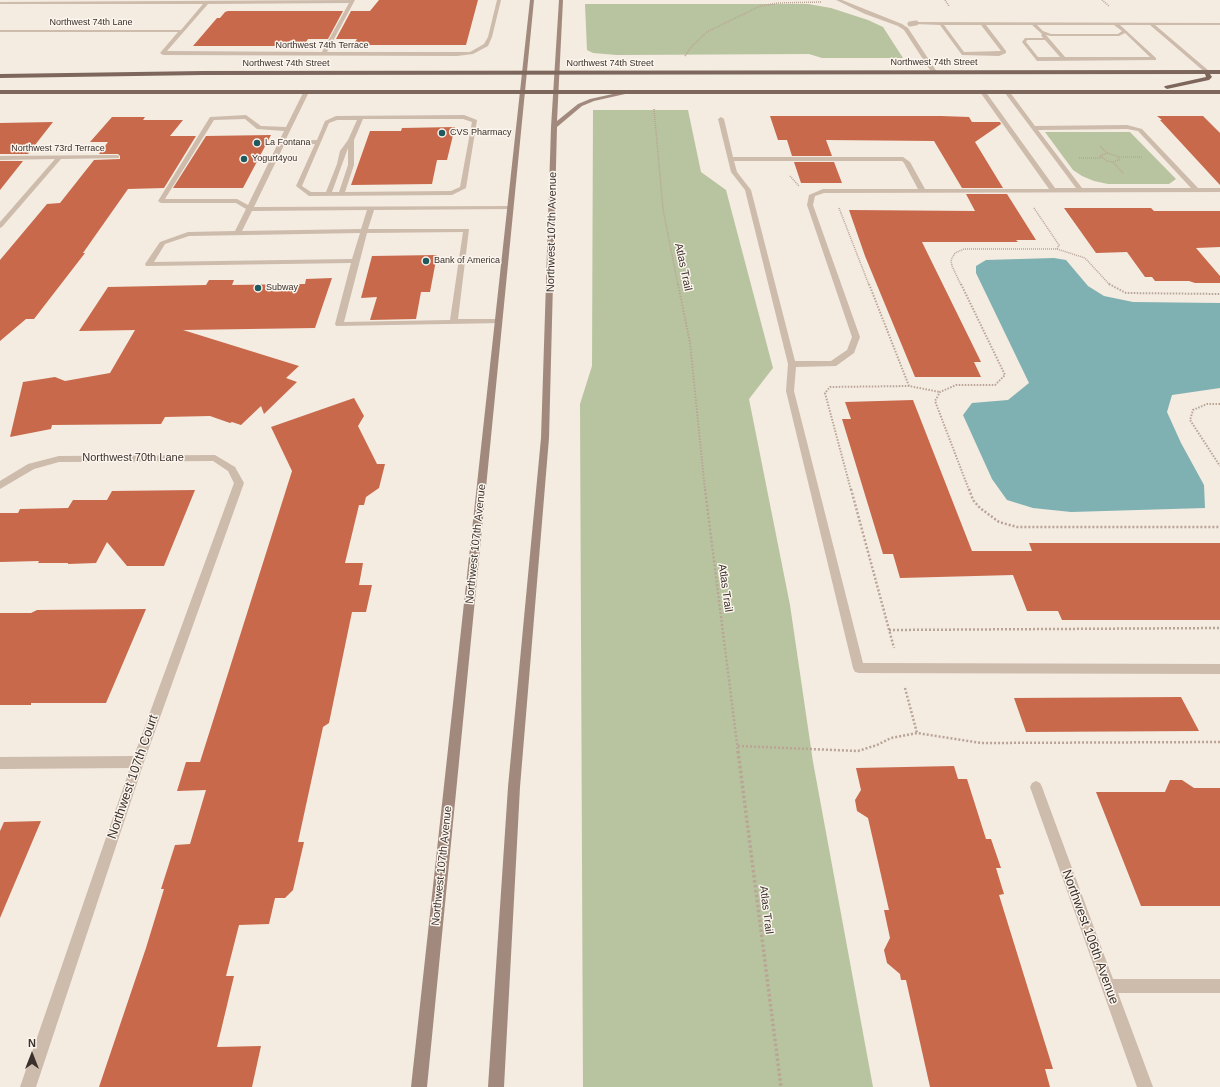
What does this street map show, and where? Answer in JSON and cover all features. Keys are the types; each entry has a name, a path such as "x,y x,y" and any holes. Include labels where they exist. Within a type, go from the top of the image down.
{"main road":[{"name":"Northwest 107th Avenue","path":"419,1087 532,0"},
{"name":"Northwest 107th Avenue","path":"496,1087 514,786 544,438 550,300 554,127 562,0"},
{"path":"1141,92 1207,79 1209,77 1207,72"},
{"name":"Northwest 74th Street","path":"0,76 219,73 1220,72"},
{"path":"0,82 38,76"},
{"path":"0,92 1220,92"},
{"path":"554,127 580,105 592,100 631,92"}],"street":[{"name":"Northwest 74th Terrace","path":"182,31 163,53 456,54 480,50 486,45 490,37 499,0"},
{"path":"838,0 867,13 900,25 910,34 934,72"},
{"path":"0,3 352,1 323,54"},
{"path":"182,31 206,3"},
{"path":"900,25 916,23 1220,24"},
{"path":"941,23 962,53 999,54 1004,52 982,23"},
{"path":"1033,23 1064,59"},
{"path":"1046,38 1025,39 1024,42 1037,59 1154,59 1116,24"},
{"path":"1151,24 1207,72"},
{"name":"Northwest 74th Lane","path":"0,30 182,31"},
{"path":"1041,32 1051,35 1119,35 1125,31"},
{"path":"238,233 306,92"},
{"path":"983,92 1053,190"},
{"path":"1007,92 1080,190"},
{"path":"289,129 259,128 246,117 212,118 161,201 237,201 250,209 510,207"},
{"path":"464,117 475,121 463,188 452,193 309,194 299,186 319,142 327,122 336,118 464,117"},
{"path":"328,194 340,164 343,151 351,140 360,118"},
{"path":"721,119 734,172 748,190 792,364 790,391 859,668 1220,669"},
{"path":"1034,128 1127,127 1140,130 1196,190"},
{"path":"341,194 352,165 351,140"},
{"path":"282,143 319,142"},
{"name":"Northwest 73rd Terrace","path":"0,158 117,158"},
{"path":"0,226 58,158"},
{"path":"731,159 903,159 907,162 922,190"},
{"path":"792,364 833,364 851,351 856,337 810,205 812,195 823,191 1220,190"},
{"path":"407,208 410,194"},
{"path":"371,208 339,324 499,322"},
{"path":"356,261 149,264 162,243 188,234 467,230 454,322"},
{"name":"Northwest 70th Lane","path":"0,486 31,466 59,459 215,458 232,469"},
{"name":"Northwest 107th Court","path":"28,1087 138,762 239,483 232,469"},
{"path":"0,763 138,762"},
{"name":"Northwest 106th Avenue","path":"1036,786 1145,1087"},
{"path":"1108,986 1220,986"}],"path":[{"path":"678,73 685,55 692,46 703,36 734,17 768,4 821,2 822,0"},
{"name":"Atlas Trail","path":"653,92 663,209 690,343 710,536 781,1087"},
{"path":"1101,158 1101,154 1107,153 1118,157 1146,157 1142,152"},
{"path":"1065,170 1082,170 1072,158 1101,158 1113,162 1118,161 1118,157"},
{"path":"841,205 839,209 909,386"},
{"path":"1032,205 1059,245 1057,249"},
{"path":"917,733 825,393 830,387 909,386 940,392 956,385 995,385 1005,376 952,266 951,260 955,253 964,249 1057,249 1085,258 1105,282 1116,290 1126,293 1220,294"},
{"path":"940,392 935,401 973,500 980,508 999,522 1017,527 1220,527"},
{"path":"1220,404 1207,404 1194,410 1190,420 1220,466"},
{"path":"889,630 1220,628"},
{"path":"738,746 858,751 877,745 891,738 917,733 980,743 1220,742"}],"green space":[{"path":"585,4 808,4 831,8 868,20 883,27 903,58 822,58 809,54 617,55 593,53 587,50"},
{"path":"593,110 688,110 701,172 726,190 773,368 749,399 790,605 813,762 873,1087 583,1087 580,404 592,366"},
{"path":"1045,132 1130,132 1176,179 1169,184 1108,184 1094,181 1073,170"}],"water":[{"path":"1054,258 1066,260 1088,286 1104,296 1133,302 1220,303 1220,388 1172,395 1167,412 1181,443 1204,485 1205,508 1071,512 1033,508 1007,500 992,479 963,415 972,403 1008,400 1029,383 976,273 976,266 986,260"}],"building":[{"path":"379,0 478,0 466,45 357,45 358,44 354,44 357,39 336,39 351,11 370,11"},
{"path":"343,11 328,39 308,39 304,45 300,46 193,46 217,18 220,18 225,12"},
{"path":"770,116 941,116 969,117 972,122 1000,122 1001,124 975,142 1003,188 962,188 934,141 826,140 832,156 792,156 787,140 778,140"},
{"path":"1157,116 1203,116 1220,133 1220,185 1160,120 1162,120"},
{"path":"112,117 145,117 143,120 183,120 170,136 196,136 164,188 128,189 83,253 85,253 34,319 26,319 0,341 0,260 47,204 60,203 94,160 120,159 118,154 99,154 108,142 90,142"},
{"path":"53,122 28,154 0,154 0,123"},
{"path":"455,127 447,160 437,160 432,184 351,185 370,131 401,131 402,128"},
{"path":"271,135 243,188 173,188 206,136"},
{"path":"0,161 23,161 0,190"},
{"path":"794,162 834,162 842,183 801,183"},
{"path":"966,194 1007,194 1036,240 1016,240 1018,242 922,242 981,362 974,362 981,377 915,377 865,256 849,210 975,211"},
{"path":"1064,208 1151,208 1154,211 1220,211 1220,247 1196,248 1220,276 1220,283 1155,281 1152,277 1145,277 1127,252 1096,253"},
{"path":"437,255 430,292 421,292 416,319 370,320 377,297 361,298 372,256"},
{"path":"332,278 315,328 183,330 299,366 286,378 297,382 264,414 261,406 241,425 210,416 165,417 161,424 52,425 51,429 10,437 23,382 55,377 65,381 110,373 135,330 79,331 108,287 206,285 209,280 234,280 232,285 305,284 306,279"},
{"path":"354,398 364,416 358,426 377,464 385,464 379,488 366,497 364,505 359,505 345,563 363,563 359,585 372,585 366,612 352,612 329,723 323,727 298,842 304,842 293,890 285,898 275,898 269,924 239,925 226,976 234,976 217,1047 261,1046 252,1087 99,1087 146,948 164,889 161,889 175,845 190,844 206,790 177,791 186,762 200,762 292,471 271,427"},
{"path":"913,400 972,551 1032,551 1029,543 1220,543 1220,620 1062,620 1058,611 1027,611 1013,575 900,578 893,554 883,554 842,419 851,419 845,402"},
{"path":"195,490 164,566 127,566 107,542 96,563 38,563 39,561 0,562 0,513 18,513 20,509 68,508 73,500 107,500 112,491"},
{"path":"146,609 106,703 31,703 31,705 0,705 0,613 31,613 37,610"},
{"path":"1181,697 1199,731 1026,732 1014,698"},
{"path":"954,766 958,779 967,779 986,839 991,839 1001,868 996,868 1004,894 999,895 1053,1069 1045,1069 1050,1087 930,1087 906,980 901,980 900,974 887,963 884,950 890,938 884,910 889,910 868,818 857,811 855,800 861,790 856,768"},
{"path":"1170,780 1182,780 1194,788 1220,788 1220,906 1141,906 1096,792 1165,792"},
{"path":"41,821 0,918 0,831 4,822"}],"place":[{"name":"CVS Pharmacy","path":"442,133"},
{"name":"La Fontana","path":"257,143"},
{"name":"Yogurt4you","path":"244,159"},
{"name":"Bank of America","path":"426,261"},
{"name":"Subway","path":"258,288"}]}
